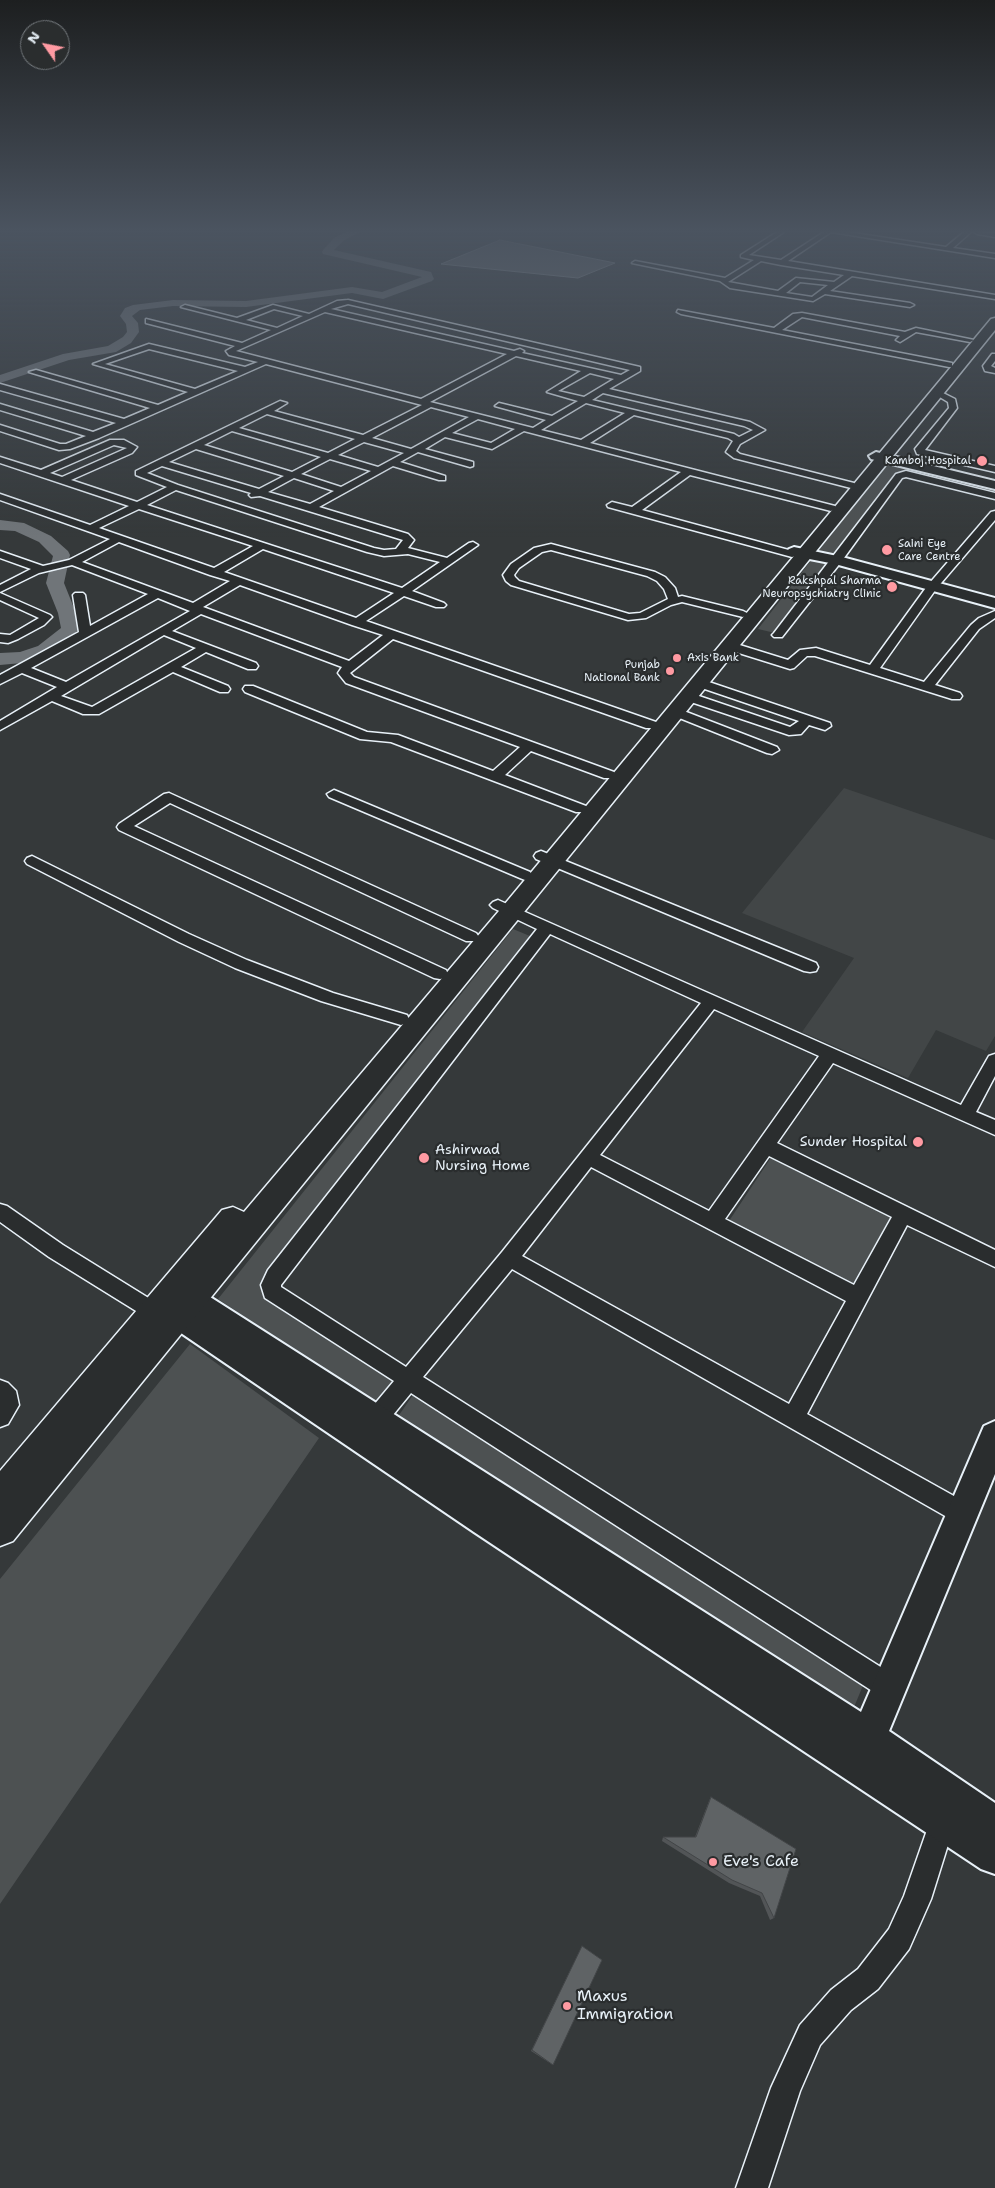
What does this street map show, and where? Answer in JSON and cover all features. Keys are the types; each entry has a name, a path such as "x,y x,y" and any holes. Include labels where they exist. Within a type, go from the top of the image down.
{"main road":[{"path":"0,1498 173,1304 547,858 688,697 730,646 831,508 851,484 881,457 949,365 975,334"},
{"path":"0,1528 173,1304 401,1020 470,937 505,908 525,875 547,858 581,809 743,614 937,393 985,334"}],"street":[{"path":"197,334 241,346"},
{"path":"269,334 232,349 230,352 831,508"},
{"path":"426,334 621,378"},
{"path":"491,334 637,368 534,431"},
{"path":"797,334 846,341 855,334"},
{"path":"822,334 886,352 949,365"},
{"path":"886,352 907,334"},
{"path":"938,334 970,340"},
{"path":"234,506 534,344"},
{"path":"197,392 97,364 148,346 246,370"},
{"path":"995,356 987,366 988,369 995,370"},
{"path":"183,364 197,358"},
{"path":"0,428 63,447 127,423 265,362"},
{"path":"588,371 551,392 731,436 736,438 737,442"},
{"path":"33,372 160,408"},
{"path":"211,373 228,378"},
{"path":"0,387 127,423"},
{"path":"601,390 747,424 760,430 737,442 731,452 737,456 851,484"},
{"path":"937,393 952,401 953,408 920,449 920,452 995,469"},
{"path":"310,508 513,398"},
{"path":"583,444 642,400"},
{"path":"282,403 139,473 175,487 371,550 384,553 400,550 415,552 448,562"},
{"path":"499,406 552,419"},
{"path":"0,407 96,436"},
{"path":"266,411 362,438 470,464"},
{"path":"21,435 50,422"},
{"path":"230,428 379,470"},
{"path":"444,434 492,446 524,428"},
{"path":"42,473 113,442 121,442 132,447 129,451 64,480"},
{"path":"194,445 342,490"},
{"path":"881,457 995,481"},
{"path":"881,457 995,485"},
{"path":"0,460 440,605"},
{"path":"160,462 404,536 409,540 400,550"},
{"path":"392,463 442,478"},
{"path":"634,512 690,471"},
{"path":"778,635 837,560 898,476 906,474 995,496"},
{"path":"90,529 175,487"},
{"path":"0,497 651,725"},
{"path":"612,505 797,553 837,560 995,603"},
{"path":"873,670 932,587 995,514"},
{"path":"0,589 24,575 64,564 118,538"},
{"path":"356,623 473,545"},
{"path":"214,573 261,546"},
{"path":"674,600 669,588 651,574 551,547 538,550 515,566 508,576 515,583 628,617 642,616 674,600 689,600 743,614"},
{"path":"0,554 41,569"},
{"path":"64,564 156,594 350,666"},
{"path":"0,726 163,631 238,581"},
{"path":"79,594 85,633"},
{"path":"0,680 156,594"},
{"path":"0,596 46,617 40,623 14,637 0,638"},
{"path":"927,687 975,627 983,620 995,614"},
{"path":"163,631 252,666"},
{"path":"391,635 350,666 344,673 350,680 609,775"},
{"path":"730,646 785,665 794,663 804,653 809,651 956,696"},
{"path":"50,696 87,711 95,711 205,648"},
{"path":"0,665 19,669 67,687"},
{"path":"172,667 224,688"},
{"path":"249,689 365,736 393,738 581,809"},
{"path":"688,697 789,731 796,731 807,720"},
{"path":"688,697 807,720 825,726"},
{"path":"688,697 772,750"},
{"path":"495,777 529,746"},
{"path":"334,794 525,875"},
{"path":"440,974 124,827 169,797 470,937"},
{"path":"547,858 810,968"},
{"path":"32,860 184,938 241,964 327,997 401,1020"},
{"path":"505,908 995,1128"},
{"path":"547,927 275,1276 271,1285 272,1292 277,1297 889,1687"},
{"path":"368,1428 410,1380 509,1258 711,1001"},
{"path":"713,1221 830,1054"},
{"path":"965,1115 995,1060"},
{"path":"766,1146 995,1259"},
{"path":"589,1158 858,1297"},
{"path":"0,1212 56,1251 173,1304 368,1428 862,1751 995,1826"},
{"path":"793,1418 904,1214"},
{"path":"509,1258 962,1513"},
{"path":"0,1390 8,1398 8,1405 0,1417"},
{"path":"862,1751 995,1436"},
{"path":"862,1751 942,1819 995,1855"},
{"path":"752,2188 786,2088 810,2035 841,2000 868,1978 899,1940 916,1899 942,1819"}],"shaded area":[{"path":"888,461 995,487 995,495 899,472 775,633 758,629"},
{"path":"844,788 995,840 995,1036 986,1051 936,1030 908,1078 802,1032 854,958 742,913"},
{"path":"513,929 542,941 266,1296 401,1383 382,1409 218,1299"},
{"path":"772,1156 892,1215 852,1285 729,1221"},
{"path":"190,1344 319,1438 0,1904 0,1579"},
{"path":"415,1392 864,1683 852,1712 397,1418"}],"building":[{"path":"711,1797 796,1849 774,1918 762,1893 732,1880 663,1837 696,1837"},
{"name":"Maxus Immigration","path":"582,1946 602,1960 553,2065 532,2050"}],"waterway":[{"path":"0,379 67,357 112,349 127,340 131,334"},
{"path":"0,525 18,526 45,539 62,555 55,583 67,613 70,629 45,650 22,657 0,659"}],"place":[{"name":"Kamboj Hospital","path":"982,461"},
{"name":"Saini Eye Care Centre","path":"887,550"},
{"name":"Rakshpal Sharma Neuropsychiatry Clinic","path":"892,587"},
{"name":"Axis Bank","path":"677,658"},
{"name":"Punjab National Bank","path":"670,671"},
{"name":"Sunder Hospital","path":"918,1142"},
{"name":"Ashirwad Nursing Home","path":"424,1158"},
{"name":"Eve's Cafe","path":"713,1862"},
{"name":"Maxus Immigration","path":"567,2006"}]}
